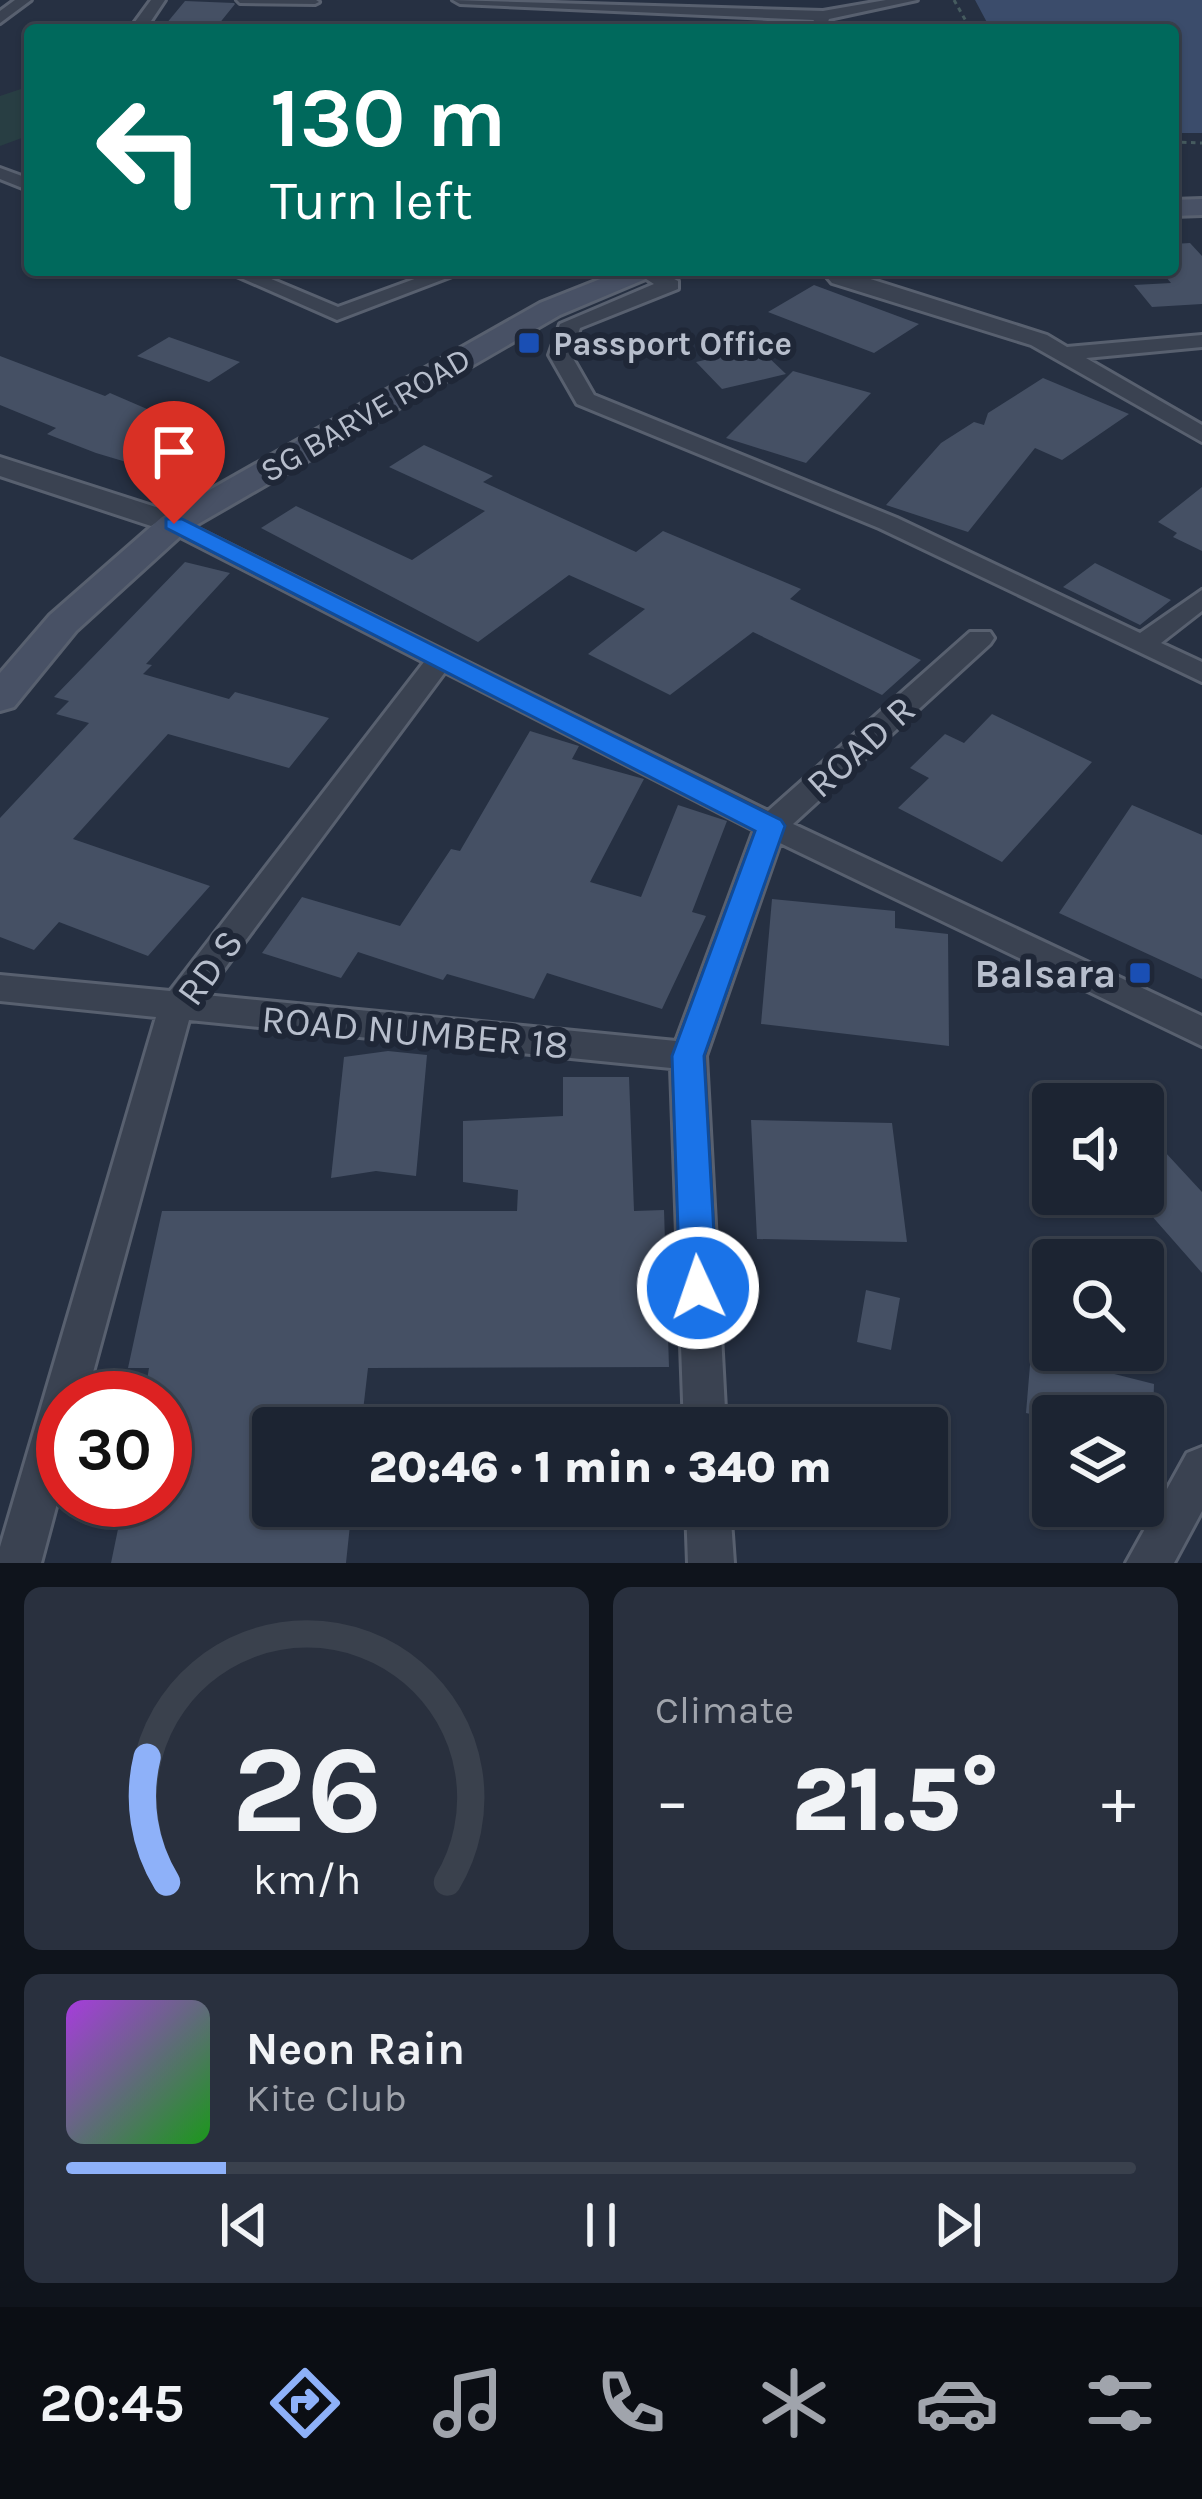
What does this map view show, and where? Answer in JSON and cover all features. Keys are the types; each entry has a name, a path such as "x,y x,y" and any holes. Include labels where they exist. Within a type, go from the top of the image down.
{"main road":[{"name":"SG BARVE ROAD","path":"0,658 34,618 162,520 413,363 588,276"},
{"name":"SG BARVE ROAD","path":"0,698 63,623 162,520 550,308 631,276"}],"street":[{"path":"0,18 24,0"},
{"path":"460,0 813,14 910,0"},
{"path":"616,24 621,4"},
{"path":"247,276 338,314 442,276"},
{"path":"654,276 671,285 572,324 560,355 585,399 888,523 1202,674"},
{"path":"836,276 1039,340 1202,435"},
{"path":"1063,353 1202,341"},
{"path":"0,466 162,520 771,826 1202,1032"},
{"path":"1141,645 1202,598"},
{"name":"ROAD R","path":"704,1407 688,1056 771,826 980,638"},
{"name":"RD S","path":"73,1371 175,1010 440,658"},
{"name":"ROAD NUMBER 18","path":"0,988 175,1010 688,1056"},
{"path":"1149,1563 1202,1468"},
{"name":"RD S","path":"18,1563 36,1500"},
{"path":"709,1527 711,1563"}],"lane":[{"path":"233,11 240,0 316,1 309,14"}],"green space":[{"path":"24,88 24,137 0,146 0,96"}],"water":[{"path":"975,0 1202,0 1202,133 1179,133 1179,24 988,24"}],"building":[{"path":"185,1 235,4 219,24 166,24"},
{"path":"1190,243 1202,256 1202,304 1152,307 1134,285 1171,283 1165,276 1179,276 1179,244"},
{"path":"814,285 919,324 874,353 768,312"},
{"path":"169,337 240,362 209,382 137,356"},
{"path":"739,352 747,359 766,355 786,374 722,389 696,362"},
{"path":"0,356 105,396 110,393 191,428 133,464 96,453 47,434 56,428 0,405"},
{"path":"793,371 871,393 806,463 726,438"},
{"path":"1043,378 1129,414 1062,460 1035,448 968,532 886,505 941,443 974,422 984,425 988,413"},
{"path":"424,445 493,476 483,482 636,552 663,531 801,589 790,599 921,660 882,695 753,632 670,695 588,654 645,609 569,575 478,642 261,528 296,506 412,560 485,511 389,467"},
{"path":"1202,487 1202,551 1173,537 1177,533 1158,522"},
{"path":"185,562 230,573 146,664 152,665 143,674 229,699 235,692 329,718 289,768 168,734 73,839 210,886 148,956 59,922 34,950 0,937 0,818 89,723 56,714 69,701 54,697"},
{"path":"1095,563 1171,600 1140,625 1063,587"},
{"path":"992,714 1092,762 1002,862 898,808 929,778 910,768 945,734 964,743"},
{"path":"530,731 579,746 572,759 644,779 590,882 641,897 678,805 727,821 692,912 706,916 662,1009 547,973 534,999 447,974 443,980 358,952 341,978 262,953 302,897 400,926 451,849 460,851"},
{"path":"1132,805 1202,835 1202,979 1059,913"},
{"path":"772,899 895,911 895,928 948,934 949,1046 761,1024"},
{"path":"388,1051 427,1055 416,1176 376,1171 331,1178 344,1057"},
{"path":"563,1077 629,1077 634,1211 664,1210 669,1367 368,1368 363,1407 252,1407 252,1527 350,1527 346,1563 111,1563 118,1527 192,1527 192,1371 128,1368 162,1211 517,1211 518,1190 463,1182 463,1121 563,1116"},
{"path":"751,1120 892,1123 907,1242 757,1239"},
{"path":"1164,1153 1202,1192 1202,1273 1151,1215 1164,1215"},
{"path":"866,1290 900,1298 891,1350 857,1342"},
{"path":"1031,1353 1032,1371 1102,1371 1154,1384 1154,1395 1032,1395 1032,1414 1026,1413"}],"place":[{"name":"Passport Office","path":"529,343"},
{"name":"Balsara","path":"1140,973"}],"route":[{"path":"174,524 771,826 688,1056 698,1288"}]}
